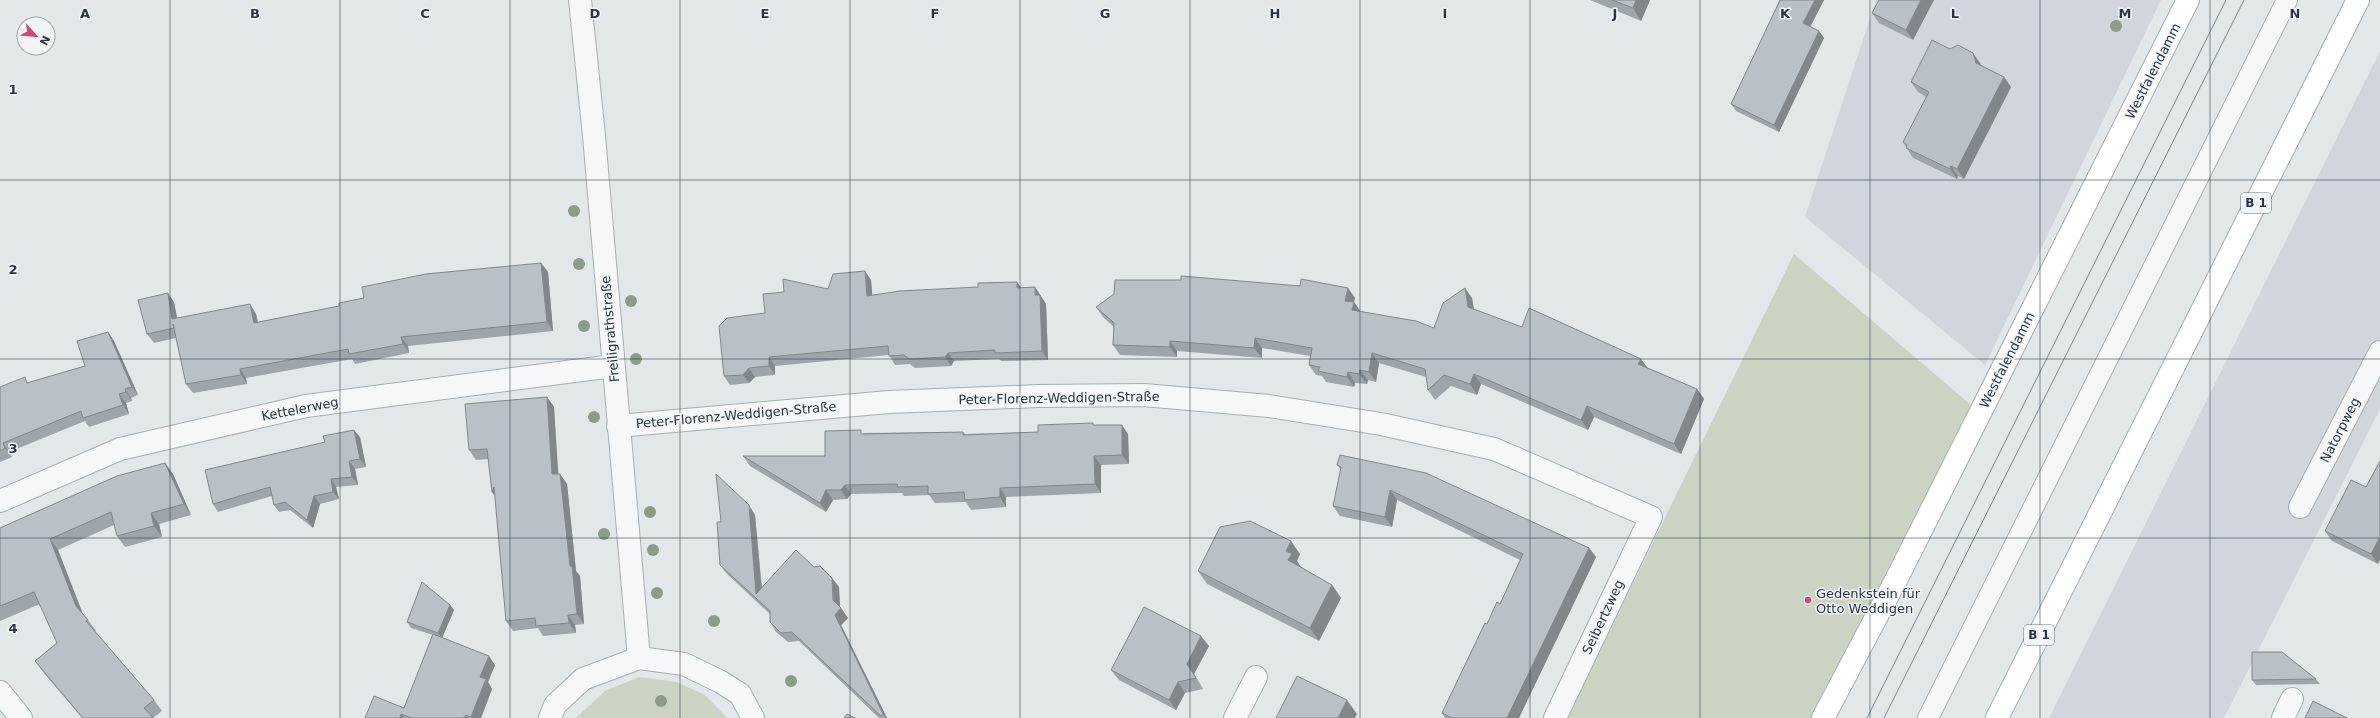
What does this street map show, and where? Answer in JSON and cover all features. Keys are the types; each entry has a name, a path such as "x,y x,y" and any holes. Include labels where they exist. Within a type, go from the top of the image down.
{"main road":[{"name":"Westfalendamm","path":"1823,718 1957,459 2188,0"},
{"name":"B 1","path":"1997,718 2358,0"}],"street":[{"name":"Freiligrathstraße","path":"580,0 594,136 618,426 640,658"},
{"name":"Natorpweg","path":"2300,507 2374,382 2380,352"},
{"name":"Kettelerweg","path":"0,502 120,449 306,406 613,366"},
{"name":"Peter-Florenz-Weddigen-Straße","path":"618,426 889,402 1038,396 1152,396 1269,406 1380,424 1494,449 1651,517"},
{"name":"Seibertzweg","path":"1555,718 1651,517"},
{"path":"550,718 555,705 583,679 640,658 684,664 721,682 740,694 753,718"},
{"path":"1235,718 1256,677"},
{"path":"0,692 21,718"}],"lane":[{"path":"1928,718 2287,0"}],"shaded area":[{"path":"1876,0 2161,0 1985,365 1805,217"},
{"path":"2380,51 2380,409 2224,718 2049,718"}],"green space":[{"path":"1794,254 1971,405 1813,718 1567,718"},
{"path":"639,677 677,682 705,695 727,718 576,718 605,691"}],"building":[{"path":"1612,0 1636,0 1633,8"},
{"path":"1780,0 1815,0 1803,23 1819,31 1774,125 1731,104"},
{"path":"1879,0 1921,0 1906,30 1872,13"},
{"path":"1932,40 1950,49 1958,45 1973,53 1976,63 2004,77 1957,169 1951,166 1950,169 1906,148 1907,145 1903,142 1929,92 1911,82"},
{"path":"541,263 547,322 401,337 403,344 349,354 348,349 240,369 241,375 186,384 174,328 147,334 138,300 168,293 172,319 250,304 254,323 339,306 339,303 364,298 362,287 426,274"},
{"path":"865,271 867,296 900,291 978,287 978,283 1017,282 1017,288 1035,287 1035,295 1040,295 1042,351 995,353 995,350 948,353 945,357 909,359 904,355 889,356 888,346 769,357 769,366 749,368 743,375 724,376 719,326 727,318 765,313 763,294 784,292 783,279 828,289 833,274"},
{"path":"1181,276 1300,286 1301,279 1348,288 1345,301 1354,302 1352,310 1416,321 1434,328 1443,303 1465,288 1468,307 1522,327 1529,308 1641,359 1638,364 1697,389 1674,444 1587,406 1581,420 1474,374 1470,384 1444,375 1428,390 1425,369 1372,353 1369,372 1360,370 1359,374 1348,372 1347,377 1318,371 1320,367 1309,365 1312,348 1255,338 1254,348 1170,341 1170,347 1113,345 1114,323 1096,307 1114,294 1115,280 1181,280"},
{"path":"108,332 132,387 125,389 126,392 119,394 123,405 83,418 81,411 3,443 5,448 0,451 0,387 25,377 27,383 85,366 77,341"},
{"path":"547,397 552,474 560,474 577,614 568,615 569,623 536,626 535,618 506,621 494,487 492,492 487,449 469,450 465,404"},
{"path":"1093,423 1093,425 1122,425 1122,455 1094,456 1095,484 1000,488 1000,497 965,500 964,492 928,494 928,486 898,487 897,484 845,485 841,490 826,490 820,503 743,456 825,456 825,431 861,430 861,434 963,432 963,435 1038,432 1038,425"},
{"path":"354,430 360,459 349,461 352,477 331,479 333,492 314,496 307,520 285,502 274,505 270,487 213,504 205,470 325,442 323,436"},
{"path":"1340,455 1426,473 1589,548 1507,718 1452,718 1442,713 1485,623 1487,624 1497,602 1500,604 1523,554 1390,490 1385,517 1333,506 1341,467 1337,465"},
{"path":"2380,461 2380,537 2371,554 2325,531 2351,480 2366,487"},
{"path":"165,463 184,504 151,513 154,526 117,536 111,512 50,539 76,606 88,620 86,621 154,700 144,708 153,718 83,718 35,661 57,643 34,592 0,606 0,528 117,476"},
{"path":"716,474 749,505 756,594 796,550 814,567 820,566 832,578 833,600 841,608 835,615 883,714 881,716 792,632 781,633 770,622 770,611 720,565 717,522 721,522"},
{"path":"1250,521 1291,541 1286,551 1292,554 1288,560 1332,585 1310,628 1198,571 1220,527"},
{"path":"422,582 450,605 438,633 407,622"},
{"path":"1144,607 1201,636 1187,664 1196,678 1178,682 1169,700 1111,670"},
{"path":"433,634 489,656 480,677 486,679 471,717 466,715 464,718 412,718 401,714 400,718 365,718 374,696 404,708"},
{"path":"2252,652 2282,652 2316,679 2252,680"},
{"path":"1297,676 1347,700 1338,718 1276,718"},
{"path":"2313,701 2347,718 2305,718"},
{"path":"847,714 855,718 844,718"}],"tram line":[{"path":"1867,718 2226,0"},
{"path":"1884,718 2244,0"}],"place":[{"name":"Gedenkstein für Otto Weddigen","path":"1808,600"}]}
